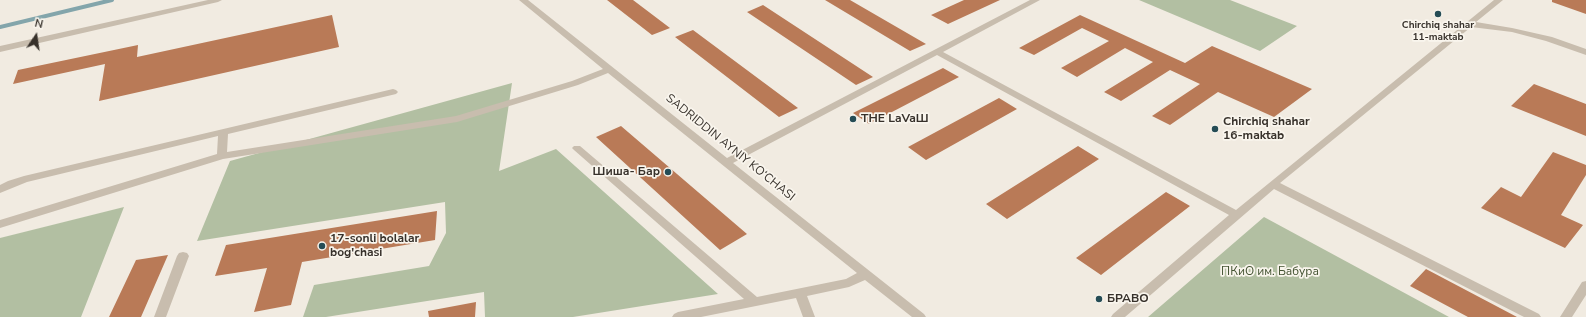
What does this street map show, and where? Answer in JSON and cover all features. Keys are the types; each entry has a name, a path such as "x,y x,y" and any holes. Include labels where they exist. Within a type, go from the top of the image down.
{"street":[{"path":"0,49 218,0"},
{"name":"SADRIDDIN AYNIY KO‘CHASI","path":"523,0 920,317"},
{"path":"727,162 1036,0"},
{"path":"1117,317 1272,184 1499,0"},
{"path":"1470,24 1512,30 1549,39 1586,52"},
{"path":"937,52 1237,215"},
{"path":"0,224 222,156 457,119 575,83 610,69"},
{"path":"0,190 12,183 24,179 393,92"},
{"path":"222,156 223,133"},
{"path":"577,148 755,302"},
{"path":"1272,184 1535,317"},
{"path":"160,317 183,256"},
{"path":"678,317 726,312 755,302 849,283 866,274"},
{"path":"1566,317 1586,285"},
{"path":"800,293 809,317"}],"green space":[{"path":"1139,0 1230,0 1297,26 1260,51"},
{"path":"512,83 499,171 556,149 718,294 573,317 485,317 484,292 326,317 303,317 314,285 429,266 446,233 445,202 197,241 230,161"},
{"path":"124,207 81,317 0,317 0,238"},
{"name":"ПКиО им. Бабура","path":"1264,217 1449,317 1148,317"}],"building":[{"path":"607,0 633,0 670,28 652,35"},
{"path":"825,0 850,0 926,44 910,51"},
{"path":"964,0 1000,0 948,24 931,15"},
{"path":"1552,0 1586,0 1586,14 1552,2"},
{"path":"763,5 873,77 856,85 747,12"},
{"path":"332,15 339,47 99,101 105,64 13,84 18,70 138,45 137,57"},
{"path":"1080,15 1185,63 1212,46 1312,89 1274,117 1218,92 1170,125 1152,116 1200,84 1170,70 1121,101 1104,92 1153,62 1125,48 1077,77 1061,68 1109,41 1082,28 1034,55 1019,48"},
{"path":"693,30 798,108 779,117 675,37"},
{"path":"943,68 959,77 869,124 853,113"},
{"path":"1534,84 1586,104 1586,136 1511,106"},
{"path":"999,98 1017,109 926,160 908,147"},
{"path":"621,126 747,234 720,250 596,137"},
{"path":"1078,146 1099,159 1007,219 986,204"},
{"path":"1553,152 1586,165 1586,175 1561,215 1583,225 1565,248 1481,208 1501,187 1521,197"},
{"path":"1166,192 1190,206 1101,275 1076,258"},
{"path":"437,211 435,240 302,262 291,305 254,312 267,268 215,276 226,245"},
{"path":"168,255 141,317 109,317 136,260"},
{"path":"1426,269 1517,317 1468,317 1410,286"},
{"path":"476,302 475,317 429,317 428,311"}],"waterway":[{"path":"0,27 112,0"}],"place":[{"name":"Chirchiq shahar 11-maktab","path":"1438,14"},
{"name":"THE LaVaШ","path":"853,119"},
{"name":"Chirchiq shahar 16-maktab","path":"1215,129"},
{"name":"Шиша- Бар","path":"668,172"},
{"name":"17-sonli bolalar bog'chasi","path":"322,246"},
{"name":"БРАВО","path":"1099,299"}]}
